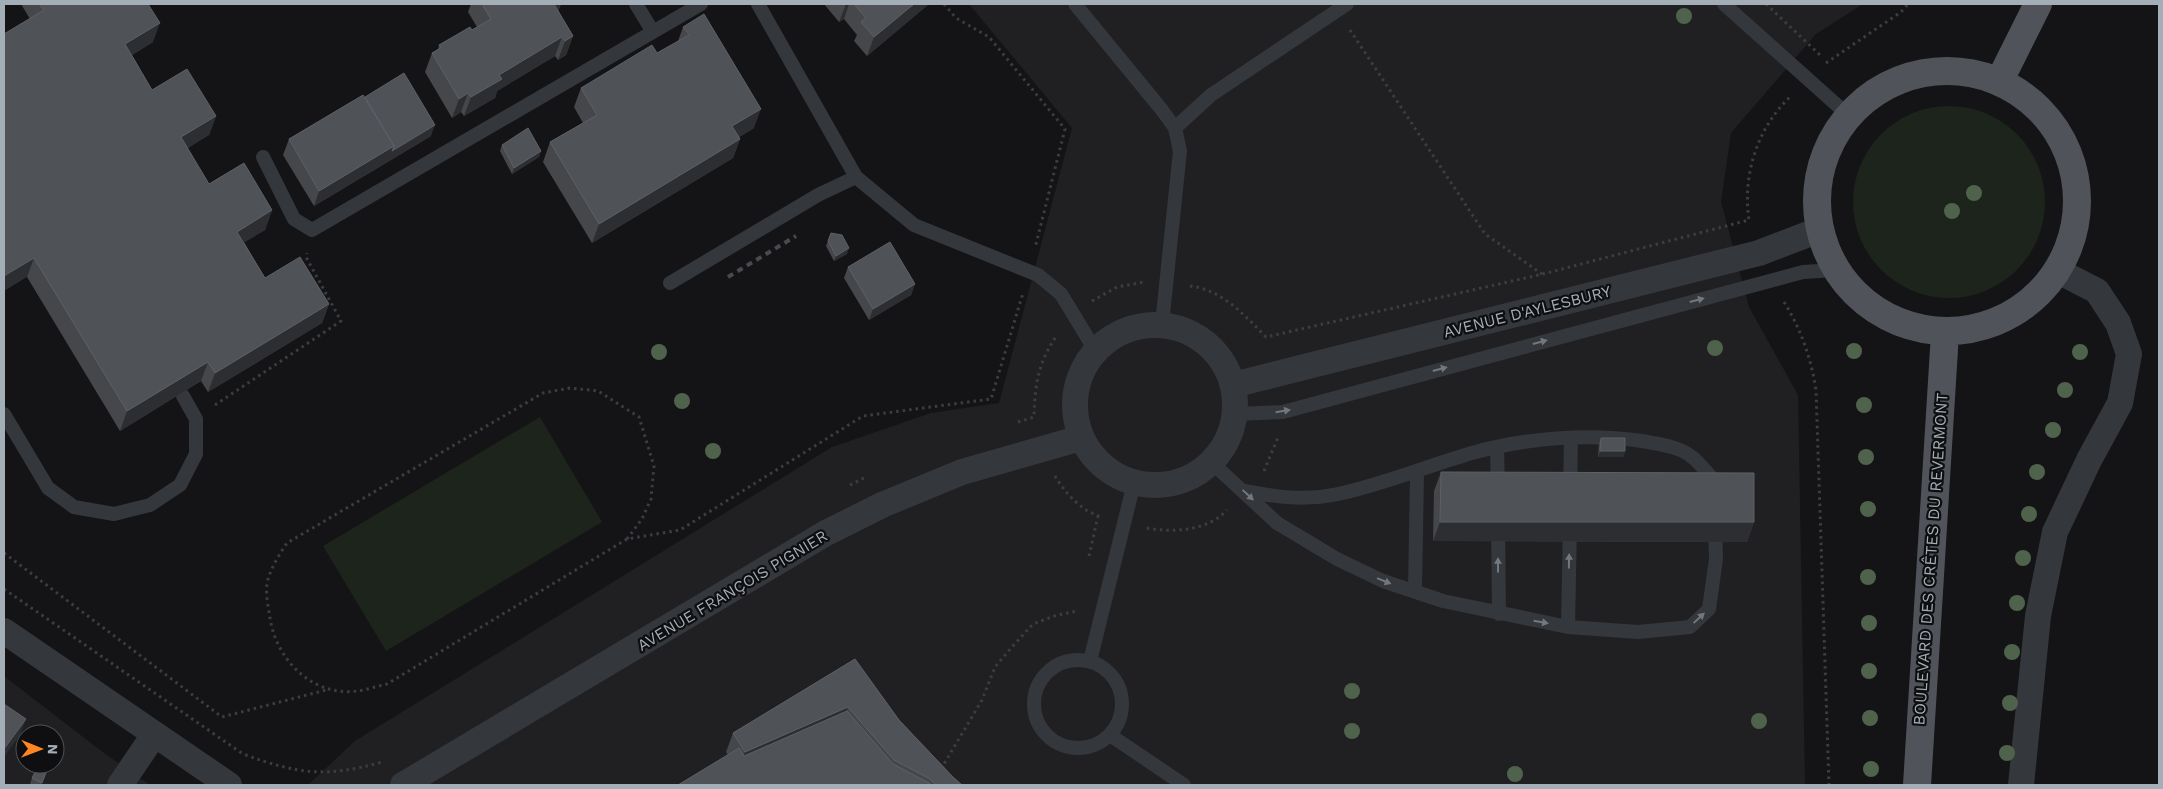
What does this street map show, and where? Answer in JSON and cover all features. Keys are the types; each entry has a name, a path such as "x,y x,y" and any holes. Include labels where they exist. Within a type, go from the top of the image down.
{"main road":[{"path":"2000,80 2038,4"},
{"path":"1960,70 2000,80 2037,105 2064,141 2078,184 2076,230 2058,271 2028,305 1989,326 1945,333 1902,324 1864,303 1836,270 1819,230 1817,189 1827,150 1848,115 1880,88 1918,72 1960,70"},
{"name":"BOULEVARD DES CRÊTES DU REVERMONT","path":"1917,785 1945,333"}],"street":[{"name":"AVENUE D'AYLESBURY","path":"1233,385 1759,253 1819,230"},
{"path":"2021,785 2038,616 2055,532 2089,460 2120,403 2129,354 2118,324 2097,291 2058,271"},
{"path":"1162,324 1186,330 1208,343 1224,362 1233,385 1235,414 1227,440 1211,462 1188,478 1161,486 1134,483 1112,473 1094,458 1081,438 1075,415 1075,392 1082,370 1095,350 1114,334 1137,326 1162,324"},
{"name":"AVENUE FRANÇOIS PIGNIER","path":"403,785 826,533 882,505 962,472 1081,438"},
{"path":"4,631 229,785"},
{"path":"120,785 154,735"}],"lane":[{"path":"636,4 653,32"},
{"path":"263,157 294,219 312,230 702,4"},
{"path":"758,4 856,177 914,225 1038,274 1061,294 1095,350"},
{"path":"1075,4 1175,128 1180,151 1162,324"},
{"path":"1724,4 1848,115"},
{"path":"1175,128 1211,95 1342,7"},
{"path":"670,283 818,195 856,177"},
{"path":"1235,414 1283,412 1771,280 1803,272 1836,270"},
{"path":"4,414 48,488 74,507 114,514 150,505 180,485 196,454 196,419 183,396"},
{"path":"1211,462 1277,523 1337,559 1384,581 1443,601 1568,627 1638,632 1690,627 1709,609 1716,559 1713,479 1691,456 1665,445 1637,440 1571,438 1497,447 1337,494 1277,498 1244,491"},
{"path":"1568,627 1571,438"},
{"path":"1497,447 1499,614"},
{"path":"1415,591 1417,472"},
{"path":"1090,661 1134,483"},
{"path":"1078,660 1090,661 1106,670 1118,684 1122,698 1121,714 1116,728 1110,735 1091,747 1076,749 1056,744 1044,734 1036,721 1033,706 1039,682 1049,670 1063,662 1078,660"},
{"path":"1110,735 1184,785"}],"path":[{"path":"4,553 222,717 330,689 356,691 387,684 627,539 680,530 862,416 991,399 1029,271 1065,128 989,38 956,18 944,4"},
{"path":"1766,4 1828,62"},
{"path":"1342,7 1485,234 1542,274 1553,304"},
{"path":"1748,220 1759,253"},
{"path":"196,419 227,395 341,321 306,256 312,230"},
{"path":"1771,280 1794,317 1812,366 1816,390 1829,785"},
{"path":"1266,337 1276,373"},
{"path":"330,689 302,676 285,656 272,633 267,601 268,578 287,543 543,393 570,388 598,391 638,417 654,466 651,499 642,519 627,539"},
{"path":"1034,417 1040,450 1067,495 1092,514 1167,532 1192,528 1222,515 1264,471 1278,440 1283,412"},
{"path":"1087,564 1098,516"},
{"path":"941,769 982,700 995,667 1033,624 1057,615 1077,611 1079,602"}],"shaded area":[{"path":"969,4 1863,4 1816,34 1731,133 1721,202 1749,307 1798,395 1805,785 308,785 355,741 832,447 931,413 999,403 1072,128"},
{"path":"1940,106 1958,106 1986,113 2002,122 2017,134 2029,149 2038,165 2045,193 2045,211 2038,239 2029,255 2017,270 2002,282 1986,291 1958,298 1940,298 1921,294 1904,287 1888,276 1875,263 1864,247 1857,230 1853,211 1853,193 1857,174 1864,157 1875,141 1888,128 1904,117 1921,110"},
{"path":"540,417 602,522 386,651 323,546"},
{"path":"4,676 100,750 150,785 4,785"}],"building":[{"path":"39,4 148,4 160,23 125,44 152,90 187,69 216,116 181,137 209,184 244,163 272,210 237,232 265,278 300,257 329,304 215,373 208,362 127,411 34,258 4,276 4,34 44,10"},
{"path":"482,4 554,4 573,36 565,41 562,37 499,75 502,79 471,97 468,93 459,99 432,53 441,48 439,45 470,27 472,30 491,19"},
{"path":"854,4 914,4 874,37 861,22 866,18"},
{"path":"704,14 761,109 732,126 740,139 599,224 550,142 597,115 581,88 652,45 657,53 689,35 683,27"},
{"path":"404,73 435,125 392,151 394,146 365,97"},
{"path":"363,95 394,146 319,191 289,139"},
{"path":"528,128 541,151 514,168 502,145"},
{"path":"831,233 842,235 849,248 836,256 828,241"},
{"path":"890,242 915,284 873,309 848,267"},
{"path":"1601,438 1625,438 1625,451 1600,451"},
{"path":"1441,472 1754,473 1754,522 1440,522"},
{"path":"855,659 899,720 962,785 936,785 930,779 894,760 848,707 745,752 733,733"},
{"path":"4,704 26,719 22,724 15,724 15,734 4,749"},
{"path":"847,711 893,764 931,785 678,785 739,748 744,756"},
{"path":"34,774 46,774 42,783 32,778"}],"railway":[{"path":"728,277 796,236"}]}
